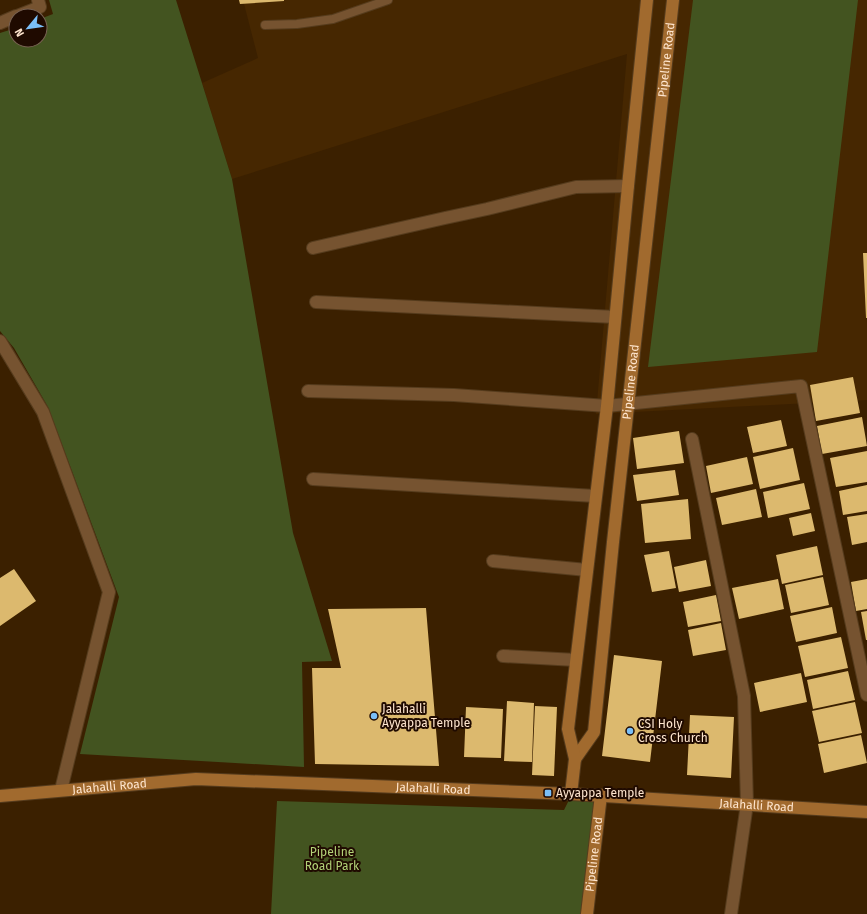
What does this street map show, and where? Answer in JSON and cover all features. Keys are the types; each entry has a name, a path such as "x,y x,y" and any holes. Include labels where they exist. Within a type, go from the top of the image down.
{"main road":[{"name":"Pipeline Road","path":"572,794 575,759 568,729 607,406 647,0"},
{"name":"Pipeline Road","path":"575,759 594,732 614,535 673,0"},
{"name":"Jalahalli Road","path":"0,796 196,779 601,795 867,812"},
{"name":"Pipeline Road","path":"587,914 601,795"}],"street":[{"path":"35,8 40,6 38,0"},
{"path":"313,248 486,210 576,187 628,186"},
{"path":"316,302 615,317"},
{"path":"0,341 43,412 109,592 61,790"},
{"path":"308,391 454,395 607,406 629,405 801,386 867,695"},
{"path":"692,439 744,696 747,804 731,914"},
{"path":"313,479 595,496"},
{"path":"493,561 586,570"},
{"path":"503,656 576,660"}],"lane":[{"path":"265,25 298,24 333,20 388,0"}],"shaded area":[{"path":"243,0 867,0 867,400 596,414 627,54 232,179 202,83 258,58"}],"green space":[{"path":"49,0 176,0 232,179 293,533 332,661 302,662 304,767 80,754 119,597 48,407 14,348 0,331 0,33 8,30 8,48 48,48 48,16 53,14"},
{"path":"693,0 858,0 817,352 648,367"},
{"name":"Pipeline Road Park","path":"569,800 597,801 583,914 271,914 277,801 564,810"}],"building":[{"path":"239,0 284,0 284,1 240,4"},
{"path":"863,253 867,253 867,318 866,318"},
{"path":"853,377 860,413 816,421 810,385"},
{"path":"862,417 867,446 822,454 817,426"},
{"path":"781,420 787,446 753,453 747,427"},
{"path":"679,431 684,463 637,469 633,438"},
{"path":"793,448 800,480 760,489 753,457"},
{"path":"867,451 867,482 836,487 830,458"},
{"path":"747,457 753,484 711,493 706,466"},
{"path":"675,470 679,495 637,501 633,475"},
{"path":"804,483 810,509 768,518 763,492"},
{"path":"867,485 867,511 843,515 839,491"},
{"path":"756,489 762,517 722,525 716,498"},
{"path":"688,499 691,539 645,543 641,504"},
{"path":"811,513 815,531 793,536 789,518"},
{"path":"867,514 867,542 852,545 847,517"},
{"path":"817,546 823,575 782,584 776,555"},
{"path":"669,551 676,588 652,592 644,555"},
{"path":"706,560 711,586 679,592 674,567"},
{"path":"14,569 36,601 0,626 0,578"},
{"path":"823,577 829,605 791,613 785,585"},
{"path":"778,579 784,609 739,619 732,588"},
{"path":"867,579 867,609 856,611 851,582"},
{"path":"716,595 721,621 688,627 683,602"},
{"path":"832,607 837,633 796,642 790,616"},
{"name":"Jalahalli Ayyappa Temple","path":"426,608 439,766 315,764 312,668 341,668 328,609"},
{"path":"867,611 867,640 866,640 861,612"},
{"path":"721,623 726,650 693,656 688,630"},
{"path":"841,637 848,668 805,677 798,646"},
{"path":"614,655 662,661 650,762 602,756"},
{"path":"848,671 855,700 813,709 807,680"},
{"path":"801,673 807,702 760,712 754,683"},
{"path":"507,701 534,703 532,762 504,761"},
{"path":"855,702 862,733 819,742 812,711"},
{"path":"535,706 557,707 554,776 532,775"},
{"path":"466,707 503,709 501,758 464,757"},
{"path":"690,715 734,717 731,778 687,775"},
{"path":"861,735 867,763 824,773 818,744"}],"place":[{"name":"Jalahalli Ayyappa Temple","path":"374,716"},
{"name":"CSI Holy Cross Church","path":"630,731"},
{"name":"Ayyappa Temple","path":"548,793"}]}
